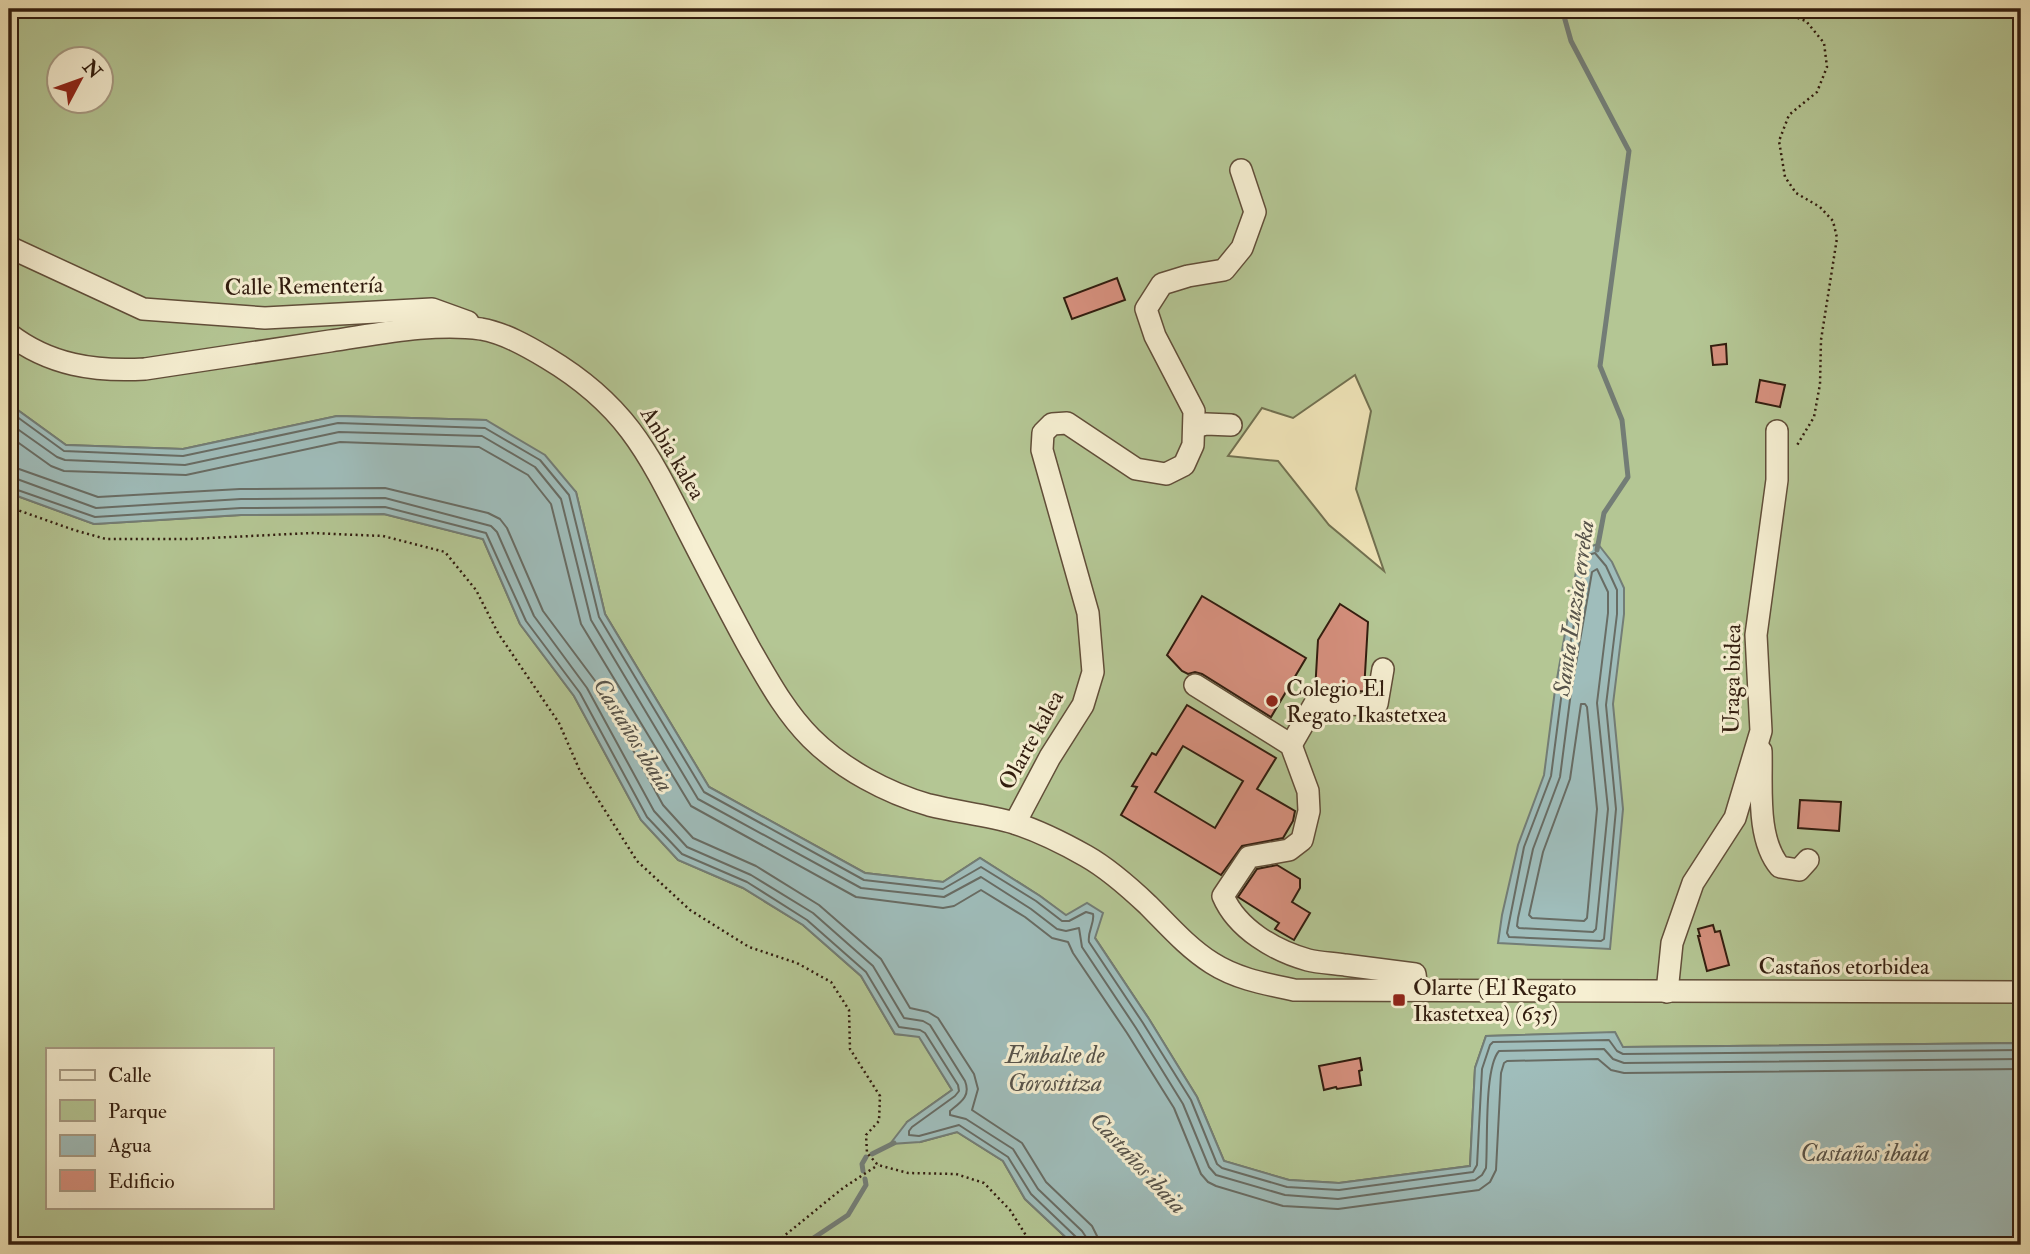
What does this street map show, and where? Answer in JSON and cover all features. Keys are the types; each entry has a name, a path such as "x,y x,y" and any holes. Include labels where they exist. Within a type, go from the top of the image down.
{"street":[{"name":"Olarte kalea","path":"1241,170 1255,212 1242,248 1224,270 1162,284 1146,309 1155,336 1194,411 1193,445 1184,465 1166,474 1136,469 1067,423 1052,424 1042,433 1042,450 1087,613 1093,672 1083,705 1050,757 1014,823 1050,837 1100,865 1133,891 1196,951 1213,964 1241,978 1294,990 1667,992"},
{"name":"Calle Rementería","path":"9,247 143,309 265,318 432,309 459,317 483,330"},
{"name":"Anbia kalea","path":"9,334 55,360 98,370 121,371 441,327 483,330 534,350 569,371 605,399 626,423 659,473 725,605 780,701 811,738 845,766 878,784 927,804 1014,823"},
{"path":"1194,427 1206,424 1231,425"},
{"name":"Uraga bidea","path":"1667,992 1672,943 1693,883 1735,818 1761,731 1756,635 1777,480 1777,432"},
{"path":"1291,745 1314,705 1377,704 1383,669"},
{"path":"1195,685 1291,745 1308,791 1309,811 1302,840 1289,850 1249,857 1223,896 1228,909 1263,940 1286,952 1308,960 1416,974 1417,990"},
{"path":"1761,731 1762,814 1767,842 1780,867 1798,870 1808,860"},
{"name":"Castaños etorbidea","path":"1667,992 2021,992"}],"path":[{"path":"1738,9 1784,13 1806,21 1824,43 1827,68 1817,92 1788,115 1779,141 1785,177 1796,193 1820,207 1833,221 1837,238 1821,340 1820,384 1814,417 1796,449"},
{"path":"9,507 106,539 190,539 311,533 371,535 445,552 476,590 498,633 559,723 580,771 637,861 690,909 749,947 797,963 831,982 849,1010 850,1049 880,1096 879,1121 866,1135 867,1153 878,1165 908,1173 956,1174 984,1183 1010,1210 1032,1245"},
{"path":"773,1245 843,1188 878,1165"}],"green space":[{"path":"9,9 2021,9 2021,1043 1622,1047 1615,1033 1486,1036 1475,1068 1470,1166 1339,1183 1289,1180 1224,1161 1197,1097 1095,938 1040,896 980,858 943,882 865,873 709,787 605,614 576,492 486,420 337,416 183,449 66,445 15,408 9,398","holes":["1355,375 1371,411 1356,489 1384,571 1329,525 1278,461 1228,456 1262,408 1293,418"]},
{"path":"9,493 94,524 241,515 384,514 483,539 520,624 574,696 641,820 678,860 743,888 803,925 861,976 895,1034 919,1036 952,1090 907,1122 920,1142 957,1132 1003,1161 1025,1199 1074,1245 9,1245"}],"water":[{"name":"Embalse de Gorostitza","path":"9,398 15,408 66,445 183,449 337,416 486,420 545,455 576,492 605,614 709,787 865,873 943,882 980,858 1066,915 1087,903 1103,913 1095,938 1197,1097 1224,1161 1289,1180 1339,1183 1470,1166 1475,1068 1486,1036 1615,1032 1623,1047 2021,1043 2021,1245 1074,1245 1025,1199 1003,1161 957,1132 920,1142 890,1144 907,1122 952,1090 919,1037 895,1034 861,976 803,925 743,888 678,860 641,820 574,696 520,624 483,539 384,514 241,515 94,524 9,493"},
{"path":"1598,544 1612,562 1624,588 1624,614 1613,704 1623,809 1610,949 1498,943 1518,845 1544,775 1555,690 1577,566 1583,549"}],"building":[{"path":"1117,278 1125,300 1072,319 1064,298"},
{"path":"1726,344 1727,364 1713,365 1711,346"},
{"path":"1760,380 1785,385 1780,407 1756,402"},
{"path":"1202,596 1306,658 1271,717 1202,674 1182,671 1167,655"},
{"path":"1340,604 1368,622 1364,691 1315,692 1318,640"},
{"path":"1187,705 1276,758 1257,789 1295,811 1293,821 1283,838 1242,846 1221,875 1121,815 1137,787 1132,786 1152,753 1156,755","holes":["1183,746 1243,781 1215,828 1155,792"]},
{"path":"1800,800 1841,802 1839,831 1798,828"},
{"path":"1277,865 1300,879 1300,888 1292,902 1310,913 1294,940 1275,929 1279,923 1238,897 1257,869"},
{"path":"1713,925 1715,932 1720,931 1729,965 1707,971 1698,929"},
{"path":"1360,1058 1361,1085 1324,1090 1319,1066"}],"waterway":[{"name":"Santa Luzia erreka","path":"1562,9 1571,41 1629,151 1600,366 1622,420 1628,477 1604,513 1597,550"},
{"path":"872,1154 894,1143"},
{"path":"863,1171 862,1164 866,1157"},
{"path":"803,1245 848,1215 866,1185 865,1179"}],"place":[{"name":"Colegio El Regato Ikastetxea","path":"1272,701"},
{"name":"Olarte (El Regato Ikastetxea) (635)","path":"1399,1000"}],"water label":[{"name":"Castaños ibaia","path":"633,735"},
{"name":"Castaños ibaia","path":"1865,1153"},
{"name":"Castaños ibaia","path":"1138,1163"}]}
